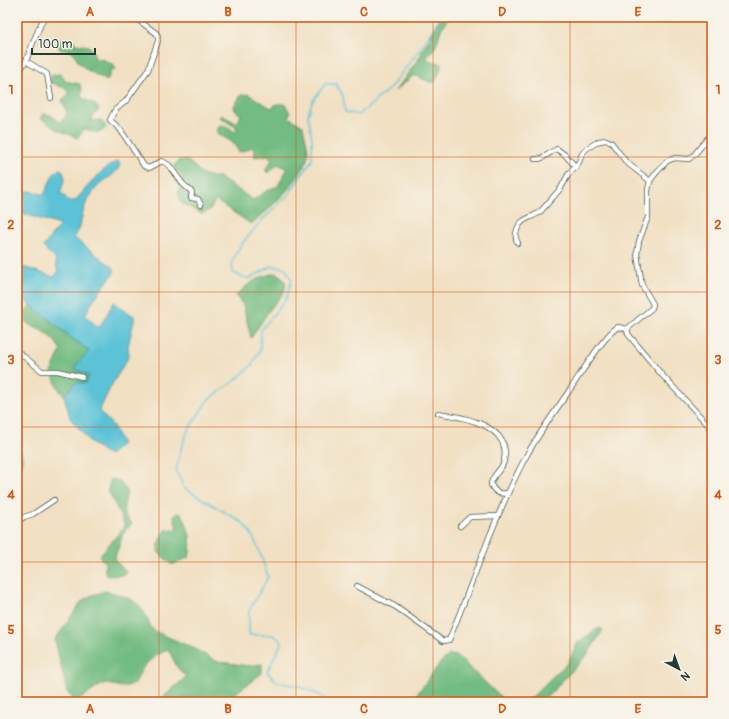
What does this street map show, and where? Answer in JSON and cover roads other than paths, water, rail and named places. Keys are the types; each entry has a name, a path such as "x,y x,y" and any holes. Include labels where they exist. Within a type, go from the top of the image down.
{"street":[{"path":"17,74 26,61 44,17"},
{"path":"134,17 156,33 158,36 158,41 148,70 126,101 115,110 110,120 123,133 144,166 149,168 162,161 168,164 183,184 192,192 191,198 198,199 200,205"},
{"path":"26,61 47,74 51,98"},
{"path":"627,329 648,312 653,304 642,286 637,254 639,241 648,217 648,190 650,181 667,161 675,158 689,159 712,133"},
{"path":"518,243 516,235 519,225 526,219 538,214 541,211 561,188 568,175 576,167 586,149 595,143 606,140 614,145 626,162 650,181"},
{"path":"535,159 540,159 557,150 561,151 576,167"},
{"path":"357,586 396,607 443,641 449,640 507,494 528,454 596,351 615,329 620,327 627,329"},
{"path":"627,329 628,334 646,356 712,429"},
{"path":"17,351 42,371 58,371 82,377"},
{"path":"438,413 465,418 483,425 498,435 503,446 504,460 502,467 491,480 491,485 497,493 507,494"},
{"path":"17,522 24,517 33,514 54,500"},
{"path":"460,526 470,517 498,516"}],"water":[{"path":"118,161 120,165 112,176 103,182 91,194 84,208 79,229 74,238 114,268 114,273 94,299 85,315 99,328 114,302 135,317 128,346 129,356 111,386 99,411 113,426 122,444 109,455 92,444 70,418 64,395 77,382 86,383 89,376 74,368 89,351 17,294 17,265 54,277 58,272 55,258 43,247 60,225 24,214 17,214 17,190 23,192 31,191 44,195 53,175 59,169 62,170 65,177 60,194 63,194 68,201 75,201 100,173"}],"waterway":[{"path":"327,702 322,696 298,686 277,682 267,672 282,642 273,635 249,635 249,611 268,577 259,550 252,535 243,523 184,488 176,471 181,449 188,430 208,400 237,379 252,365 260,350 261,330 286,299 292,280 285,268 272,266 249,279 233,273 232,261 241,245 263,219 286,198 312,160 312,139 308,115 312,102 325,84 336,84 343,96 345,112 359,115 390,88 422,47 440,17"}]}
